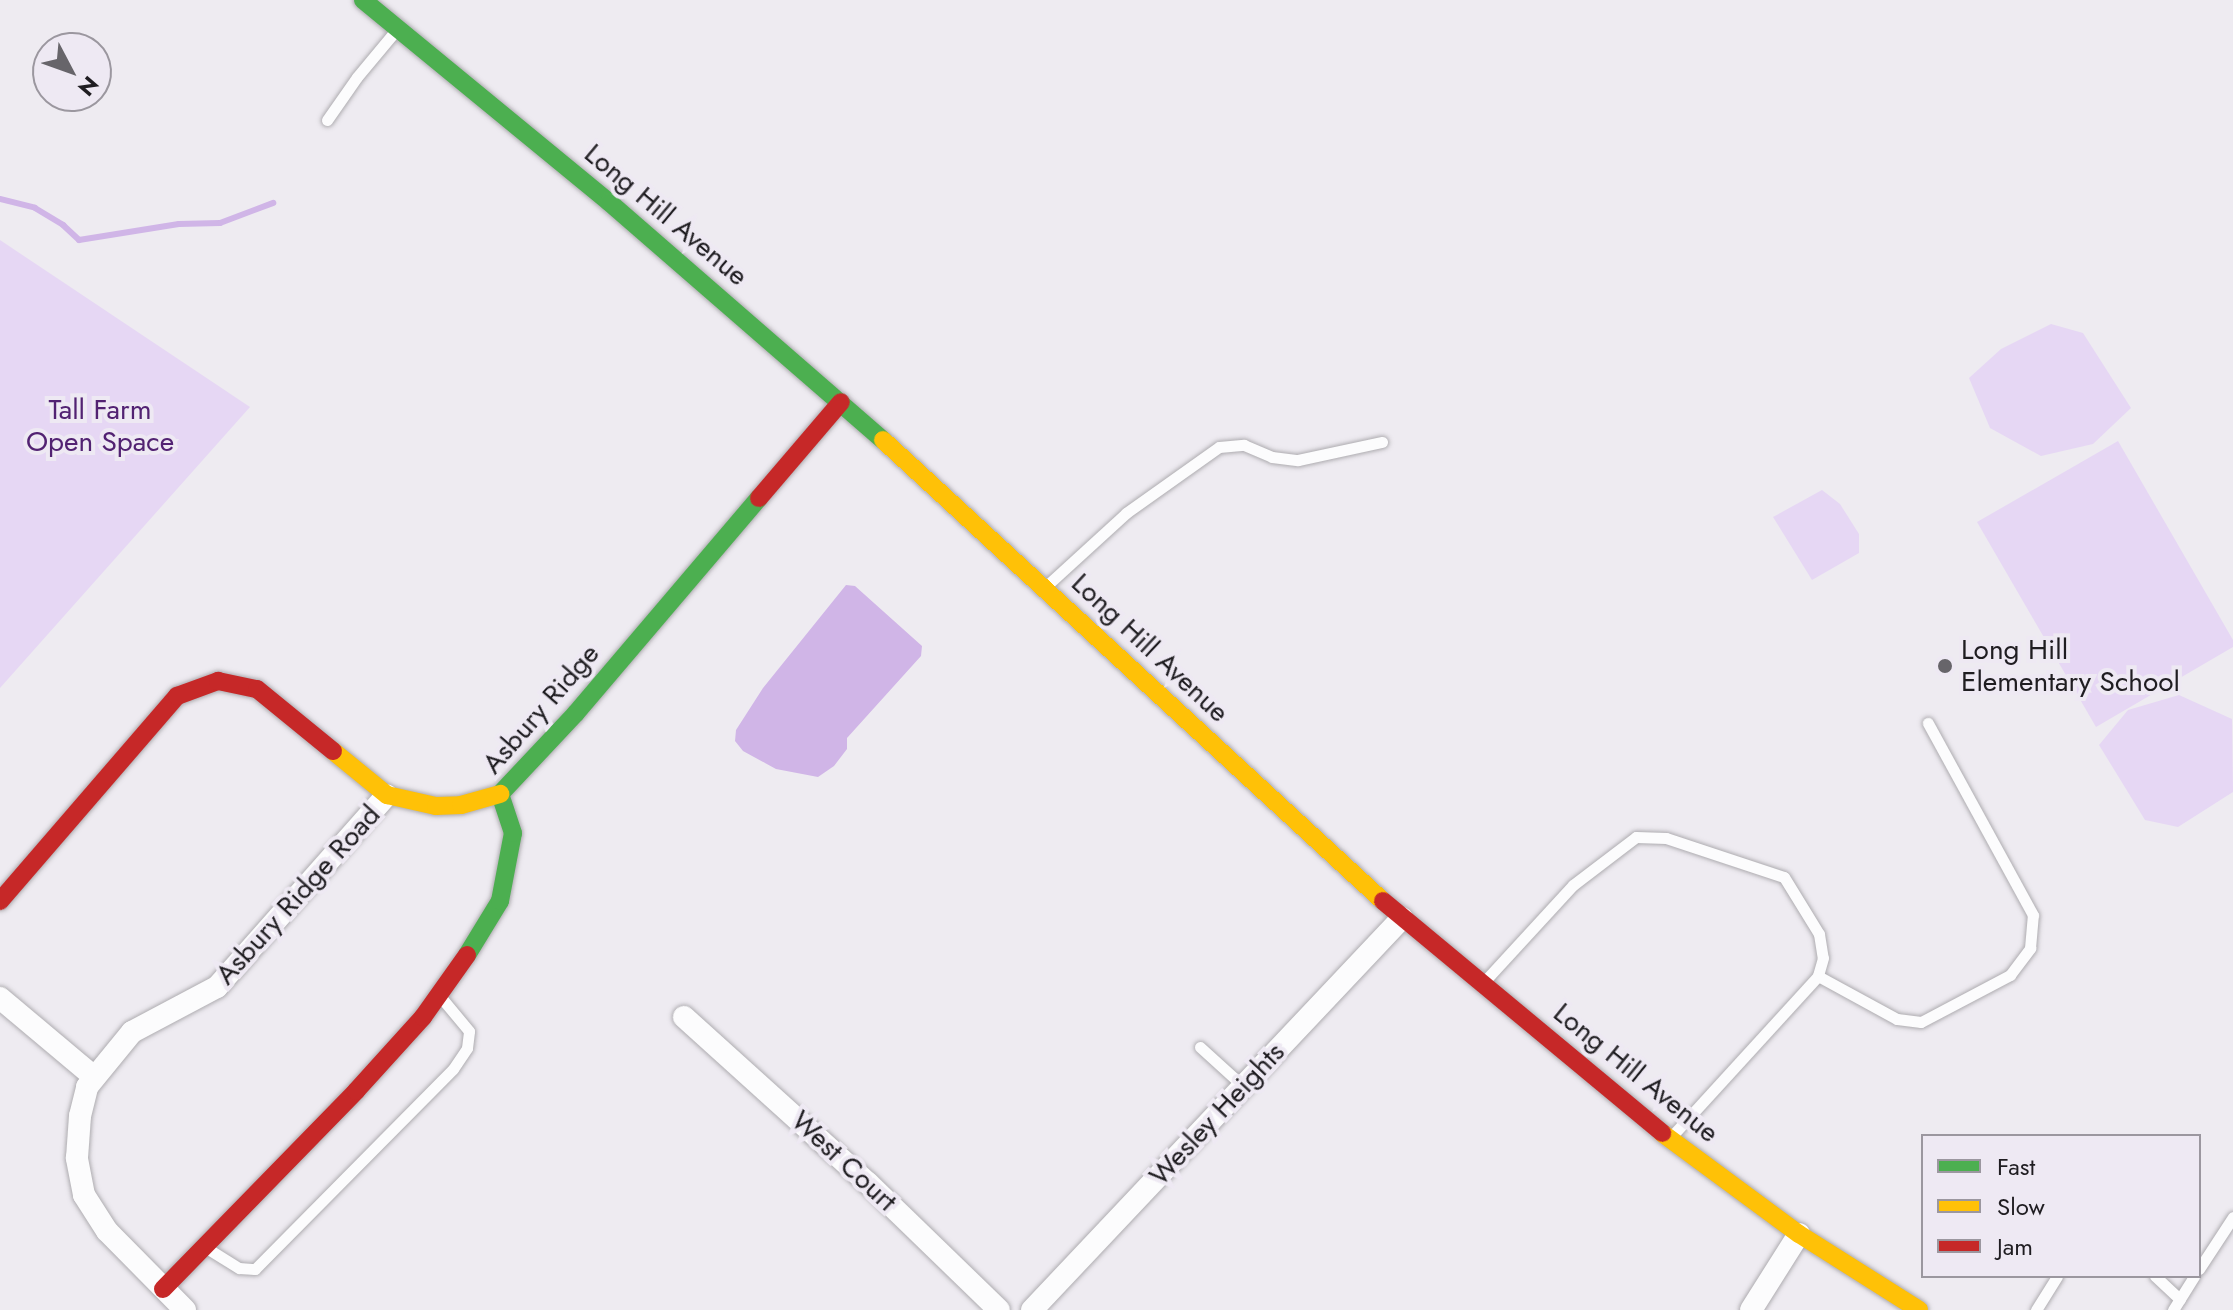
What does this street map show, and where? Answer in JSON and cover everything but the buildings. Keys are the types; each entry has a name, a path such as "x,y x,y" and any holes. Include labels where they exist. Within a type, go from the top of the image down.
{"street":[{"name":"Long Hill Avenue","path":"363,0 609,202 841,402 1402,918 1669,1139 1799,1234 1919,1310"},
{"name":"Asbury Ridge","path":"163,1289 356,1091 423,1017 483,933 500,901 513,833 500,794 576,713 841,402"},
{"name":"Asbury Ridge Road","path":"0,901 177,696 218,681 257,689 387,795 436,806 461,805 500,794"},
{"name":"Asbury Ridge Road","path":"185,1310 107,1231 84,1195 77,1158 87,1087 132,1032 217,987 387,795"},
{"name":"Wesley Heights","path":"1032,1310 1402,918"},
{"path":"0,998 93,1076"},
{"name":"West Court","path":"684,1017 868,1183 999,1310"},
{"path":"1751,1310 1799,1234"}],"lane":[{"path":"327,120 397,28"},
{"path":"1043,588 1126,513 1219,447 1244,445 1272,457 1298,460 1382,442"},
{"path":"1818,976 1897,1019 1921,1022 2010,975 2030,948 2033,915 1928,723"},
{"path":"1482,984 1573,885 1636,837 1666,838 1784,877 1819,934 1823,958 1818,976 1669,1139"},
{"path":"205,1247 239,1268 255,1269 453,1069 467,1048 469,1031 438,994"},
{"path":"1200,1047 1243,1086"},
{"path":"2201,1266 2233,1217"},
{"path":"2036,1310 2056,1278"},
{"path":"2157,1278 2180,1299"},
{"path":"2173,1310 2193,1278"}],"green space":[{"name":"Tall Farm Open Space","path":"0,240 250,407 0,688"},
{"path":"2051,324 2083,333 2131,408 2093,444 2041,456 1990,428 1969,378 2001,349"},
{"path":"2118,441 2233,640 2233,647 2096,727 1977,522"},
{"path":"1822,490 1840,504 1859,534 1859,553 1812,580 1773,517"},
{"path":"2179,695 2232,719 2233,792 2178,827 2145,820 2099,745 2128,710"}],"shaded area":[{"path":"846,585 855,586 922,646 921,656 847,738 847,749 834,766 818,777 776,769 743,751 735,741 736,730 763,688"}],"waterway":[{"path":"0,199 35,208 63,225 79,240 179,224 220,223 273,203"}],"traffic: fast":[{"path":"363,0 609,202 883,440"},
{"path":"467,955 500,901 513,833 500,794 576,713 759,498"}],"traffic: slow":[{"path":"883,440 1383,901"},
{"path":"333,751 387,795 436,806 461,805 500,794"},
{"path":"1662,1133 1799,1234 1919,1310"}],"traffic: jam":[{"path":"759,498 841,402"},
{"path":"0,901 177,696 218,681 257,689 333,751"},
{"path":"1383,901 1662,1133"},
{"path":"163,1289 356,1091 423,1017 467,955"}],"place":[{"name":"Long Hill Elementary School","path":"1945,666"}]}
